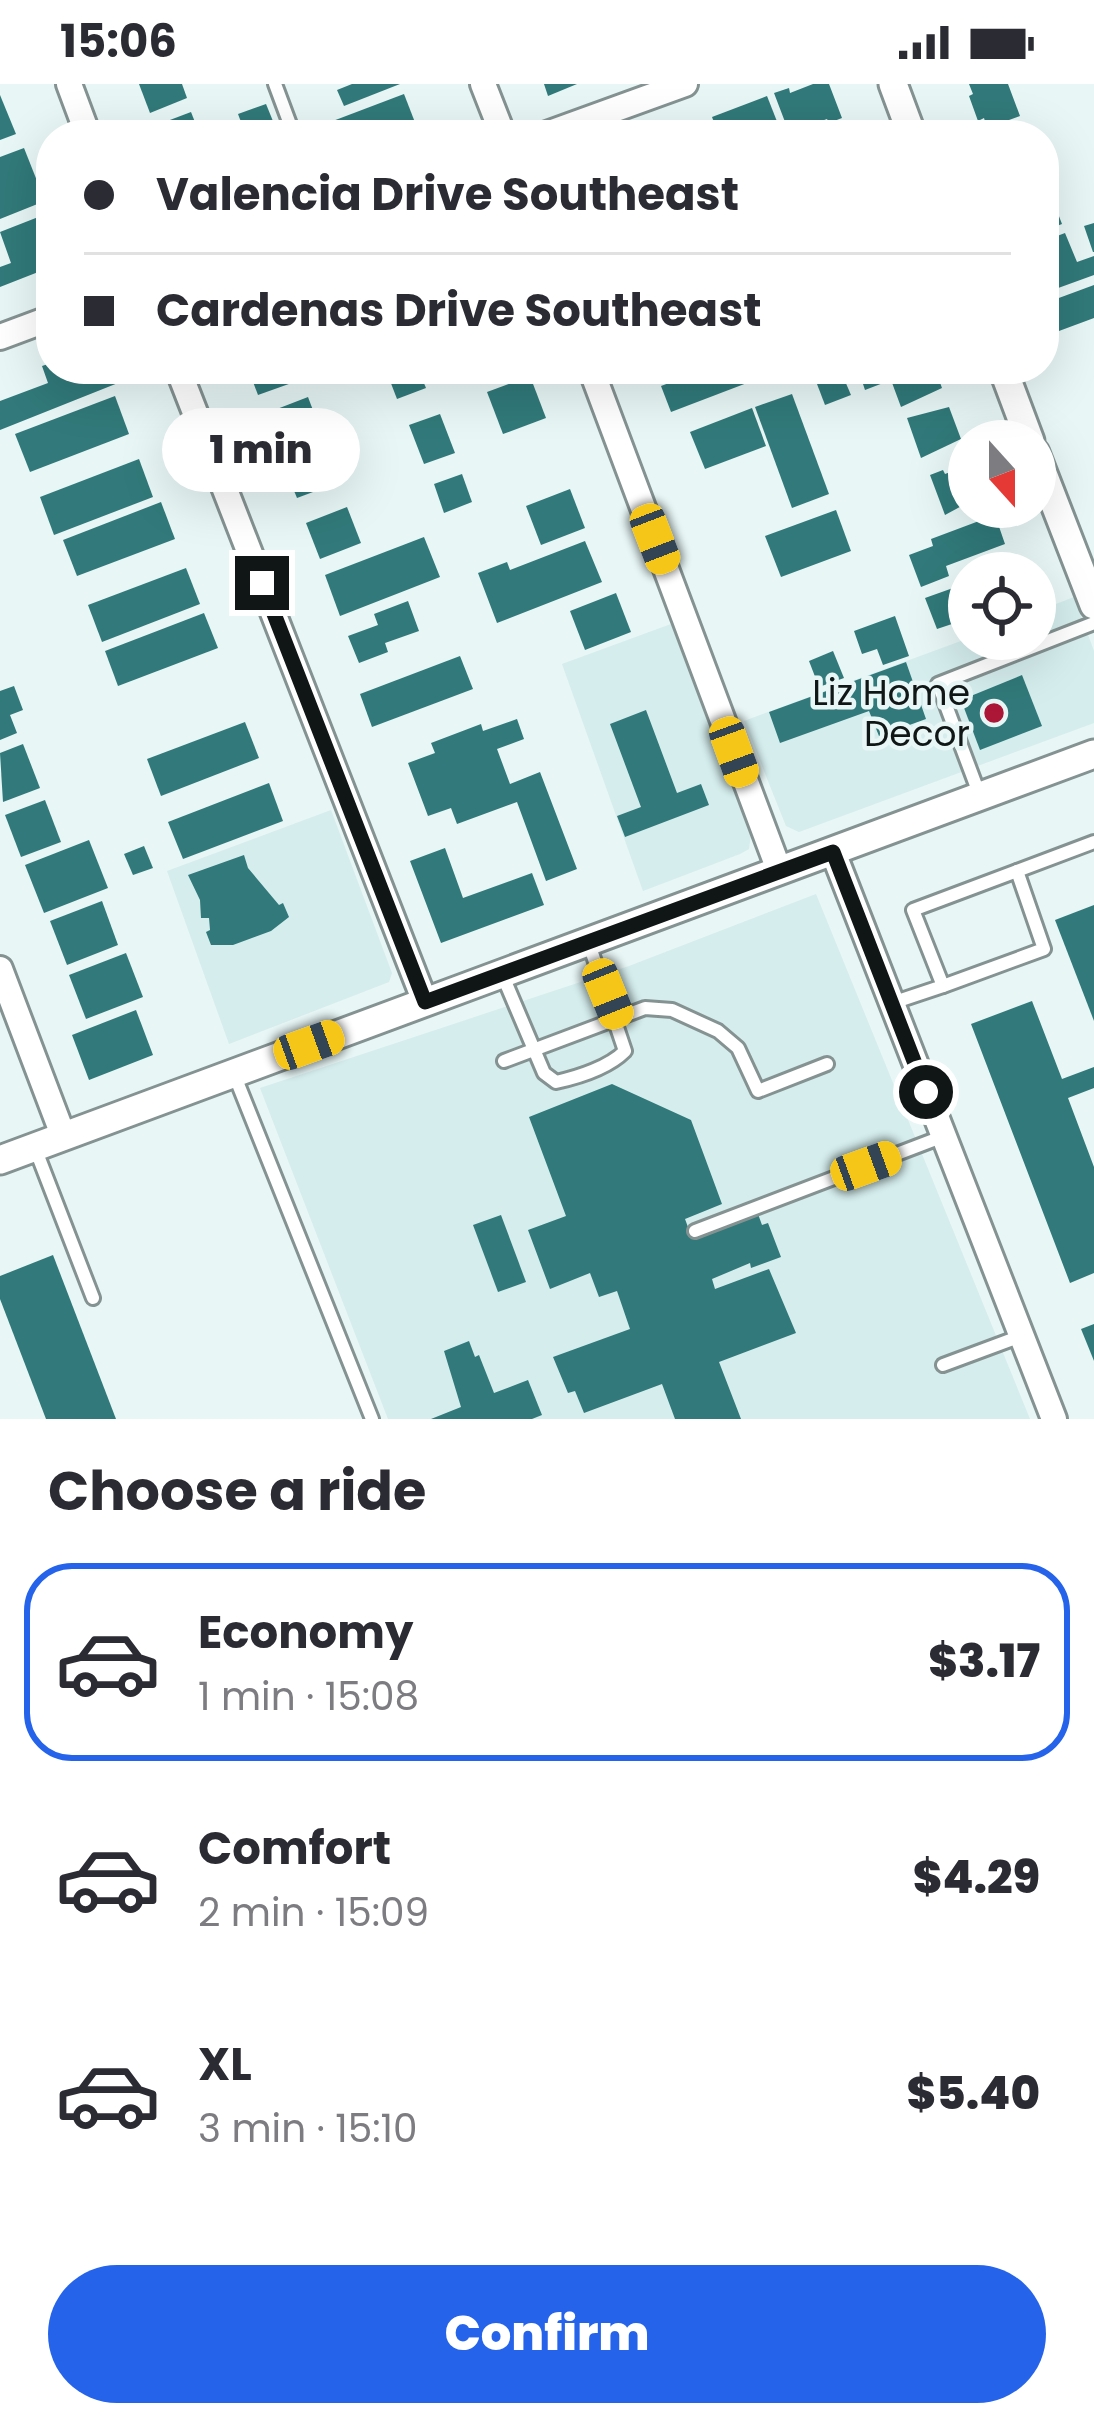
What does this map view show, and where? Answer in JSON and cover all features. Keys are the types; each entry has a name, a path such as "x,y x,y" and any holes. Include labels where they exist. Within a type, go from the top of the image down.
{"street":[{"path":"69,84 82,120"},
{"path":"483,84 496,120"},
{"path":"585,120 685,84"},
{"path":"892,84 906,120"},
{"path":"0,337 36,324"},
{"path":"184,384 425,1002"},
{"path":"597,384 779,870"},
{"path":"1009,384 1022,420"},
{"path":"1056,507 1094,605"},
{"path":"0,1160 1094,754"},
{"path":"833,852 1054,1419"},
{"path":"0,969 63,1136"}],"lane":[{"path":"275,84 288,120"},
{"path":"980,797 938,684 1094,623"},
{"path":"943,986 914,910 1094,842"},
{"path":"892,1003 1044,950 1017,871"},
{"path":"502,973 544,1073 556,1082 568,1080 626,1051 587,941"},
{"path":"504,1061 645,1008 672,1010 718,1031 738,1048 758,1090 827,1064"},
{"path":"233,1072 372,1419"},
{"path":"695,1231 944,1136"},
{"path":"34,1147 93,1298"},
{"path":"943,1365 1022,1336"}],"shaded area":[{"path":"1074,597 1094,651 1094,723 799,832 786,826 744,721 948,646 948,660 1056,660 1056,604"},
{"path":"671,624 751,834 749,849 740,854 643,891 562,664"},
{"path":"331,810 392,973 389,982 229,1044 167,871"},
{"path":"816,894 1030,1419 388,1419 260,1088 629,966"}],"building":[{"path":"139,84 182,84 187,98 150,113"},
{"path":"352,84 400,84 344,106 337,90"},
{"path":"544,84 577,84 548,96"},
{"path":"829,84 842,118 784,120 774,93 789,88 790,93"},
{"path":"969,84 1008,84 1020,116 978,120 969,96 973,94"},
{"path":"404,94 414,120 335,120"},
{"path":"0,95 16,134 0,140"},
{"path":"767,96 776,120 713,120"},
{"path":"266,104 273,120 240,120 238,114"},
{"path":"191,112 194,120 170,120"},
{"path":"24,148 36,178 36,205 0,219 0,157"},
{"path":"36,218 36,273 0,287 0,267 11,263 0,232"},
{"path":"1094,223 1094,252 1093,252 1084,226"},
{"path":"1065,233 1077,262 1094,256 1094,275 1059,288 1059,235"},
{"path":"1094,285 1094,318 1059,331 1059,298"},
{"path":"45,384 115,384 0,430 0,401"},
{"path":"254,384 289,384 258,395"},
{"path":"391,384 424,384 426,388 397,399"},
{"path":"508,384 533,384 546,418 503,434 487,392"},
{"path":"666,384 745,384 671,412 661,386"},
{"path":"817,384 846,384 851,395 825,405"},
{"path":"892,384 941,384 942,388 901,407"},
{"path":"792,394 829,494 792,508 755,407"},
{"path":"115,396 129,434 30,472 15,434"},
{"path":"308,397 322,434 278,450 264,414"},
{"path":"949,407 954,420 948,420 948,445 921,458 907,418"},
{"path":"752,408 766,446 705,469 690,432"},
{"path":"440,414 455,453 424,464 409,425"},
{"path":"324,448 337,483 297,498 283,464"},
{"path":"139,459 153,497 54,535 40,497"},
{"path":"943,470 945,515 930,475"},
{"path":"462,474 472,502 444,513 434,484"},
{"path":"570,489 585,528 541,545 526,506"},
{"path":"161,502 175,539 77,576 63,540"},
{"path":"347,507 361,543 320,559 306,523"},
{"path":"836,510 851,551 781,577 765,536"},
{"path":"960,528 999,528 1005,544 984,552 948,552 948,576 921,587 909,555 933,546 931,539"},
{"path":"424,537 440,577 340,616 325,575"},
{"path":"585,541 602,582 497,623 478,573 507,562 510,570"},
{"path":"186,568 200,604 102,642 88,605"},
{"path":"948,590 948,625 937,629 925,598"},
{"path":"616,593 631,632 585,650 570,611"},
{"path":"408,601 419,631 385,643 388,652 359,663 348,636 378,625 374,614"},
{"path":"204,613 218,648 118,686 105,651"},
{"path":"895,616 909,656 883,665 877,649 862,654 854,631"},
{"path":"833,651 844,678 819,687 809,661"},
{"path":"460,656 473,689 372,727 360,694"},
{"path":"906,662 926,719 879,736 869,711 780,743 769,712"},
{"path":"1022,675 1042,726 980,750 961,700"},
{"path":"14,686 23,710 10,715 17,733 0,740 0,691"},
{"path":"646,710 677,793 701,784 709,805 625,837 617,816 641,807 610,724"},
{"path":"517,719 524,739 497,749 510,784 540,772 577,869 546,881 517,802 457,824 451,808 428,816 408,763 435,753 431,743 481,724 483,731"},
{"path":"245,722 259,758 161,796 147,759"},
{"path":"23,744 40,788 3,802 0,753"},
{"path":"269,783 283,821 183,859 168,822"},
{"path":"45,800 61,842 21,857 5,815"},
{"path":"89,840 108,888 44,913 25,865"},
{"path":"144,846 153,868 133,875 124,854"},
{"path":"445,848 463,898 532,873 544,905 441,943 410,861"},
{"path":"244,855 248,868 279,905 283,903 289,917 271,931 233,945 211,945 206,932 209,918 201,918 200,900 188,875"},
{"path":"102,901 118,945 67,965 50,921"},
{"path":"1094,905 1094,1021 1055,920"},
{"path":"126,953 143,997 86,1019 69,975"},
{"path":"1032,1001 1062,1079 1094,1067 1094,1088 1068,1098 1094,1167 1094,1273 1070,1283 971,1024"},
{"path":"136,1010 153,1055 89,1080 72,1035"},
{"path":"612,1084 691,1120 722,1204 685,1219 692,1238 758,1214 762,1225 768,1223 781,1257 751,1268 750,1263 712,1279 715,1289 769,1269 796,1333 719,1362 741,1419 675,1419 662,1384 584,1413 575,1391 568,1393 553,1357 630,1329 617,1291 599,1297 590,1273 550,1289 528,1230 566,1216 529,1117"},
{"path":"501,1215 526,1282 498,1292 473,1225"},
{"path":"53,1255 116,1419 46,1419 0,1299 0,1276"},
{"path":"1094,1324 1094,1361 1081,1329"},
{"path":"469,1341 494,1393 528,1380 542,1415 532,1419 431,1419 461,1407 444,1351"}],"place":[{"name":"Liz Home Decor","path":"994,713"}],"route":[{"path":"262,583 425,1002 833,852 926,1092"}]}
